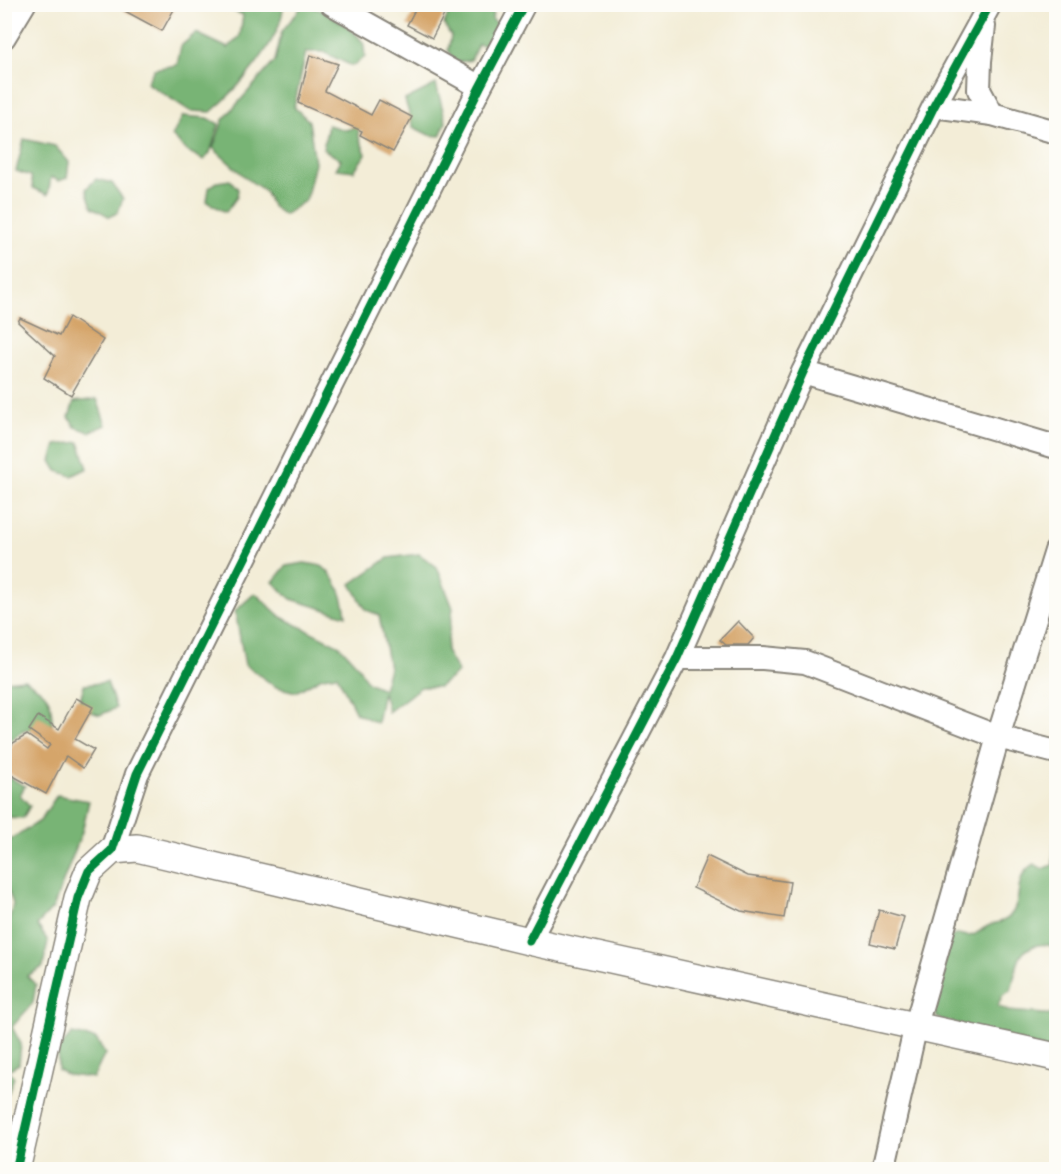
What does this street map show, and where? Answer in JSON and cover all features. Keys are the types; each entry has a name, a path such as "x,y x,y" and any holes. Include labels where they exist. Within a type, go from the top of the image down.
{"street":[{"path":"4,36 24,4"},
{"path":"332,4 480,87"},
{"path":"16,1170 78,898 89,871 112,850 137,774 480,87 524,4"},
{"path":"529,941 677,658 802,372 934,106 988,9"},
{"path":"988,9 980,61 979,90 992,114"},
{"path":"934,106 992,114 1056,132"},
{"path":"802,372 1056,447"},
{"path":"883,1170 916,1025 998,737 1056,551"},
{"path":"677,658 763,658 805,662 998,737 1056,752"},
{"path":"112,850 137,848 529,941 1056,1057"}],"green space":[{"path":"220,5 279,5 283,8 280,21 266,50 233,92 211,112 190,111 147,83 154,69 177,65 181,46 196,33 228,48 240,36 243,15"},
{"path":"303,5 326,13 352,31 363,43 365,57 352,66 323,52 306,52 294,107 309,121 315,163 306,200 284,215 272,206 265,191 246,178 213,148 223,120 275,61 282,31"},
{"path":"442,5 494,5 492,19 503,29 492,47 478,44 471,60 455,63 448,50 451,36 444,24 449,12"},
{"path":"436,84 446,122 440,136 429,135 413,127 405,100"},
{"path":"183,116 208,118 219,124 210,153 204,160 187,151 172,136"},
{"path":"328,125 346,130 359,126 358,135 366,154 354,171 336,169 341,160 323,149"},
{"path":"24,139 55,146 69,162 67,178 59,181 51,177 48,195 33,188 31,176 16,171"},
{"path":"96,179 112,183 123,199 118,212 110,217 92,207 86,189"},
{"path":"230,180 238,189 237,197 226,212 207,202 209,188 217,182"},
{"path":"97,399 106,425 90,432 75,427 69,417 74,402"},
{"path":"79,442 88,468 72,476 57,471 51,461 56,445"},
{"path":"419,554 437,567 453,608 446,651 458,672 439,687 421,687 388,712 383,691 377,723 356,713 337,675 322,677 296,692 276,687 245,665 235,611 255,593 281,617 340,646 358,666 367,682 383,689 389,668 379,615 366,610 351,584 388,558"},
{"path":"304,563 323,567 333,577 344,602 346,616 291,599 273,582 286,566"},
{"path":"24,679 44,693 50,702 52,726 25,730 15,737 5,749 4,683"},
{"path":"107,682 116,708 100,715 85,710 80,700 84,685"},
{"path":"5,775 25,786 20,795 30,806 23,818 5,817"},
{"path":"57,795 89,801 82,832 53,908 37,925 48,941 43,967 27,976 36,985 33,1003 12,1027 21,1044 19,1064 8,1070 14,1077 5,1098 5,937 13,904 5,881 5,843 40,821"},
{"path":"1056,842 1056,949 1047,945 1038,945 1024,952 1011,990 1002,996 998,1006 1008,1011 1056,1015 1056,1053 937,1018 934,1009 935,989 948,938 958,934 971,936 990,925 1007,919 1014,911 1020,882 1027,869 1034,864 1043,869 1053,865 1054,843"},
{"path":"72,1034 96,1039 105,1054 93,1078 68,1075 58,1070 58,1049"}],"building":[{"path":"112,4 177,4 162,31"},
{"path":"418,4 434,4 446,11 432,38 407,25"},
{"path":"310,55 338,64 325,91 371,115 379,100 412,117 393,152 360,135 362,131 298,103"},
{"path":"69,317 103,340 71,395 44,378 55,356 18,322 20,318 59,336"},
{"path":"738,621 754,638 748,645 726,645 720,640"},
{"path":"76,698 93,707 75,739 94,750 83,768 66,756 46,794 4,771 4,759 13,743 27,735 47,749 50,745 29,730 38,716 59,729"},
{"path":"707,856 748,876 790,882 784,918 741,911 693,888"},
{"path":"879,910 904,917 895,949 870,943"}],"cycle path":[{"path":"16,1170 78,898 89,871 112,850 137,774 480,87 524,4"},
{"path":"529,941 677,658 803,372 934,106 990,4"}]}
